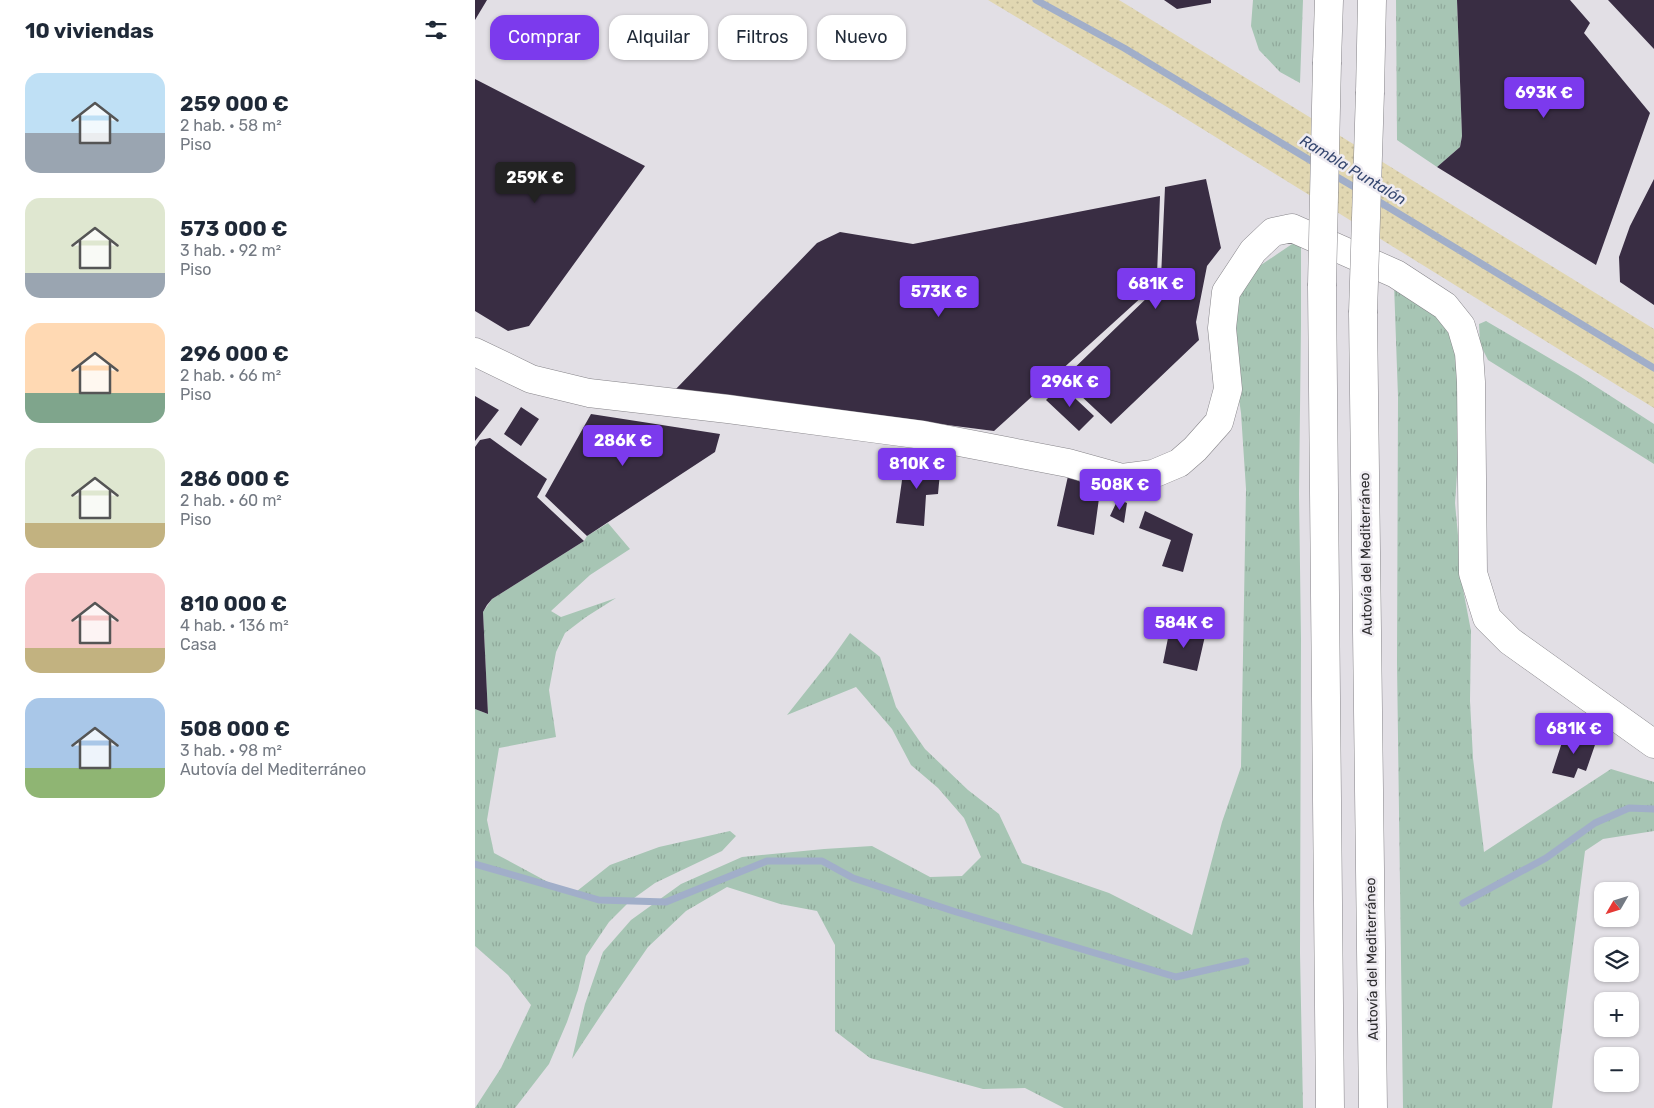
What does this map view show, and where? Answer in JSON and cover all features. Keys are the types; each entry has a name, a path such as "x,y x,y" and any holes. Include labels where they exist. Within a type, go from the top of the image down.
{"main road":[{"path":"1329,0 1322,286 1330,1108"},
{"name":"Autovía del Mediterráneo","path":"1372,0 1363,313 1373,1108"},
{"path":"475,352 531,378 589,392 923,434 1068,463 1122,478 1153,474 1179,463 1195,449 1219,422 1227,389 1222,328 1226,292 1253,251 1273,232 1292,228 1396,274 1445,306 1461,326 1469,353 1471,382 1473,573 1487,618 1510,641 1654,744"}],"green space":[{"path":"1253,0 1303,0 1300,83 1280,72 1259,50 1251,26"},
{"path":"1396,0 1457,0 1462,136 1460,147 1437,167 1397,140"},
{"path":"1301,238 1299,494 1301,638 1300,953 1303,1108 1064,1108 1025,1088 983,1089 870,1058 835,1031 835,945 817,911 780,904 727,887 686,911 648,947 572,1059 585,1004 603,952 631,920 681,884 742,857 824,849 872,846 930,877 962,876 981,857 964,818 938,788 911,765 892,729 856,687 787,715 850,633 880,657 896,707 925,749 968,790 999,814 1022,863 1109,893 1192,935 1222,822 1241,767 1246,489 1241,413 1231,343 1236,302 1258,267"},
{"path":"1394,284 1446,323 1457,344 1460,431 1455,503 1463,589 1471,631 1470,701 1473,758 1484,852 1611,769 1654,782 1654,831 1603,839 1585,851 1552,1108 1403,1108 1397,664 1398,397"},
{"path":"1486,321 1578,375 1654,424 1654,464 1488,360 1480,344 1479,324"},
{"path":"608,523 630,549 590,575 551,611 561,617 616,598 565,633 556,652 549,690 556,737 499,748 487,820 494,853 572,895 610,865 659,847 730,831 736,836 722,851 655,883 630,901 609,922 586,956 578,990 549,1064 515,1108 475,1108 501,1068 531,1005 508,975 475,946 475,709 488,714 483,612 492,599 584,541 587,536"}],"sand":[{"path":"988,0 1119,0 1124,3 1654,329 1654,408 1167,107"}],"building":[{"path":"475,0 487,0 475,20"},
{"path":"1164,0 1211,0 1211,3 1177,9"},
{"path":"1457,0 1570,0 1590,23 1584,33 1650,113 1596,265 1437,167 1460,147 1462,136"},
{"path":"1608,0 1654,0 1654,49"},
{"path":"475,79 645,166 529,326 508,331 475,311"},
{"path":"1206,179 1221,248 1207,266 1196,322 1199,340 1111,424 1063,379 1152,293 1161,278 1165,187"},
{"path":"1654,179 1654,305 1620,282 1619,257 1630,226"},
{"path":"1160,196 1157,275 1144,295 994,431 675,390 817,243 840,232 913,244"},
{"path":"1061,385 1094,416 1079,431 1046,400"},
{"path":"475,396 499,410 475,441"},
{"path":"521,407 539,419 521,446 504,434"},
{"path":"591,414 720,434 715,452 587,536 545,496"},
{"path":"490,438 547,479 537,497 584,541 492,599 483,612 488,714 475,709 475,447 480,440"},
{"path":"905,459 941,461 938,494 926,495 924,526 896,523"},
{"path":"1068,476 1100,491 1094,535 1057,526"},
{"path":"1118,499 1127,503 1124,523 1110,516"},
{"path":"1145,511 1193,534 1183,572 1162,566 1171,540 1139,528"},
{"path":"1170,628 1205,636 1197,671 1163,663"},
{"path":"1566,730 1596,742 1586,771 1578,768 1574,778 1552,773"}],"waterway":[{"name":"Rambla Puntalón","path":"1036,0 1124,48 1318,165"},
{"name":"Rambla Puntalón","path":"1332,174 1361,191"},
{"name":"Rambla Puntalón","path":"1373,198 1654,368"},
{"path":"1463,903 1546,858 1595,823 1629,808 1654,809"},
{"path":"475,864 599,900 666,902 767,861 822,861 853,878 953,911 1176,977 1246,961"}]}
